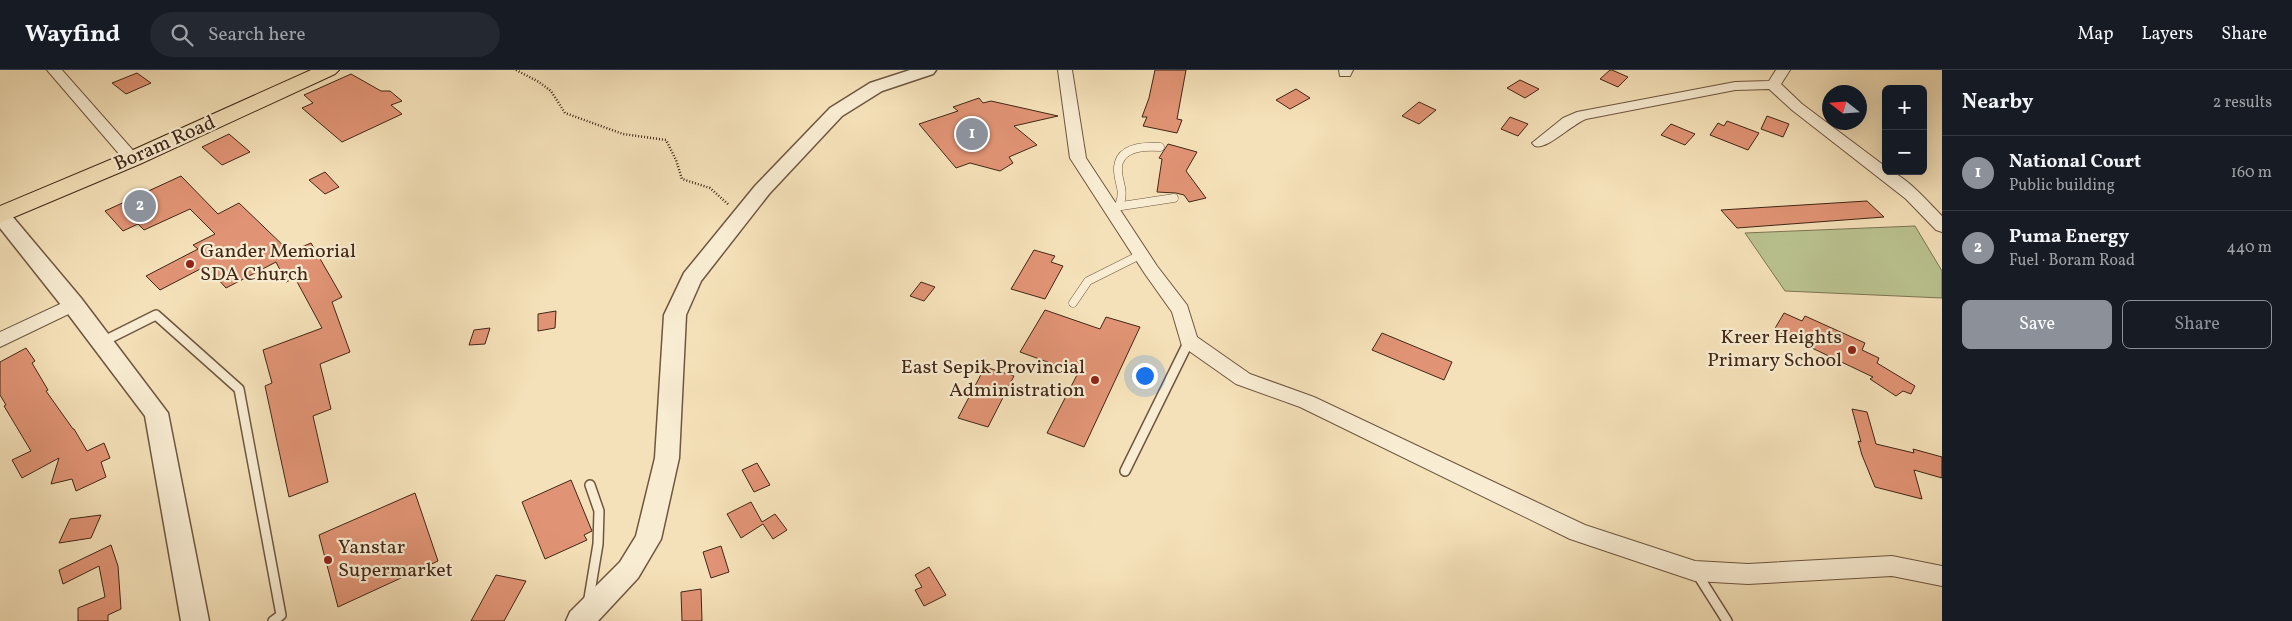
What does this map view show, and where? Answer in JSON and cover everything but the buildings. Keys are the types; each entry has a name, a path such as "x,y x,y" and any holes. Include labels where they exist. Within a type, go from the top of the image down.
{"main road":[{"name":"Boram Road","path":"0,215 132,159 328,70"}],"street":[{"path":"54,70 132,159"},
{"path":"583,619 628,570 648,539 667,458 675,315 692,278 762,190 836,112 876,86 927,70"},
{"path":"1065,70 1078,158 1114,207 1140,255 1181,310 1189,341 1243,379 1306,402 1578,532 1695,571 1748,574 1892,566 1942,576"},
{"path":"1773,85 1783,70"},
{"path":"1540,143 1568,121 1582,115 1735,86 1773,85 1797,108 1912,195 1942,226"},
{"path":"0,215 73,304 156,413 195,621"},
{"path":"0,340 73,304"}],"lane":[{"path":"1114,207 1123,195 1118,166 1126,152 1142,146 1160,147"},
{"path":"1114,207 1174,198"},
{"path":"1074,303 1088,281 1140,255"},
{"path":"102,342 156,315 239,389 281,615 273,621"},
{"path":"1125,471 1189,341"},
{"path":"583,619 598,544 599,511 590,485"},
{"path":"1695,571 1726,621"}],"path":[{"path":"516,70 544,83 560,100 565,113 623,134 666,140 676,160 682,179 710,188 727,204 742,214"}],"green space":[{"path":"1915,226 1942,271 1942,298 1785,291 1745,233"}],"place":[{"name":"National Court","path":"972,134"},
{"name":"Puma Energy","path":"140,206"},
{"name":"Gander Memorial SDA Church","path":"190,264"},
{"name":"Kreer Heights Primary School","path":"1852,350"},
{"name":"East Sepik Provincial Administration","path":"1095,380"},
{"name":"Yanstar Supermarket","path":"328,560"}]}
